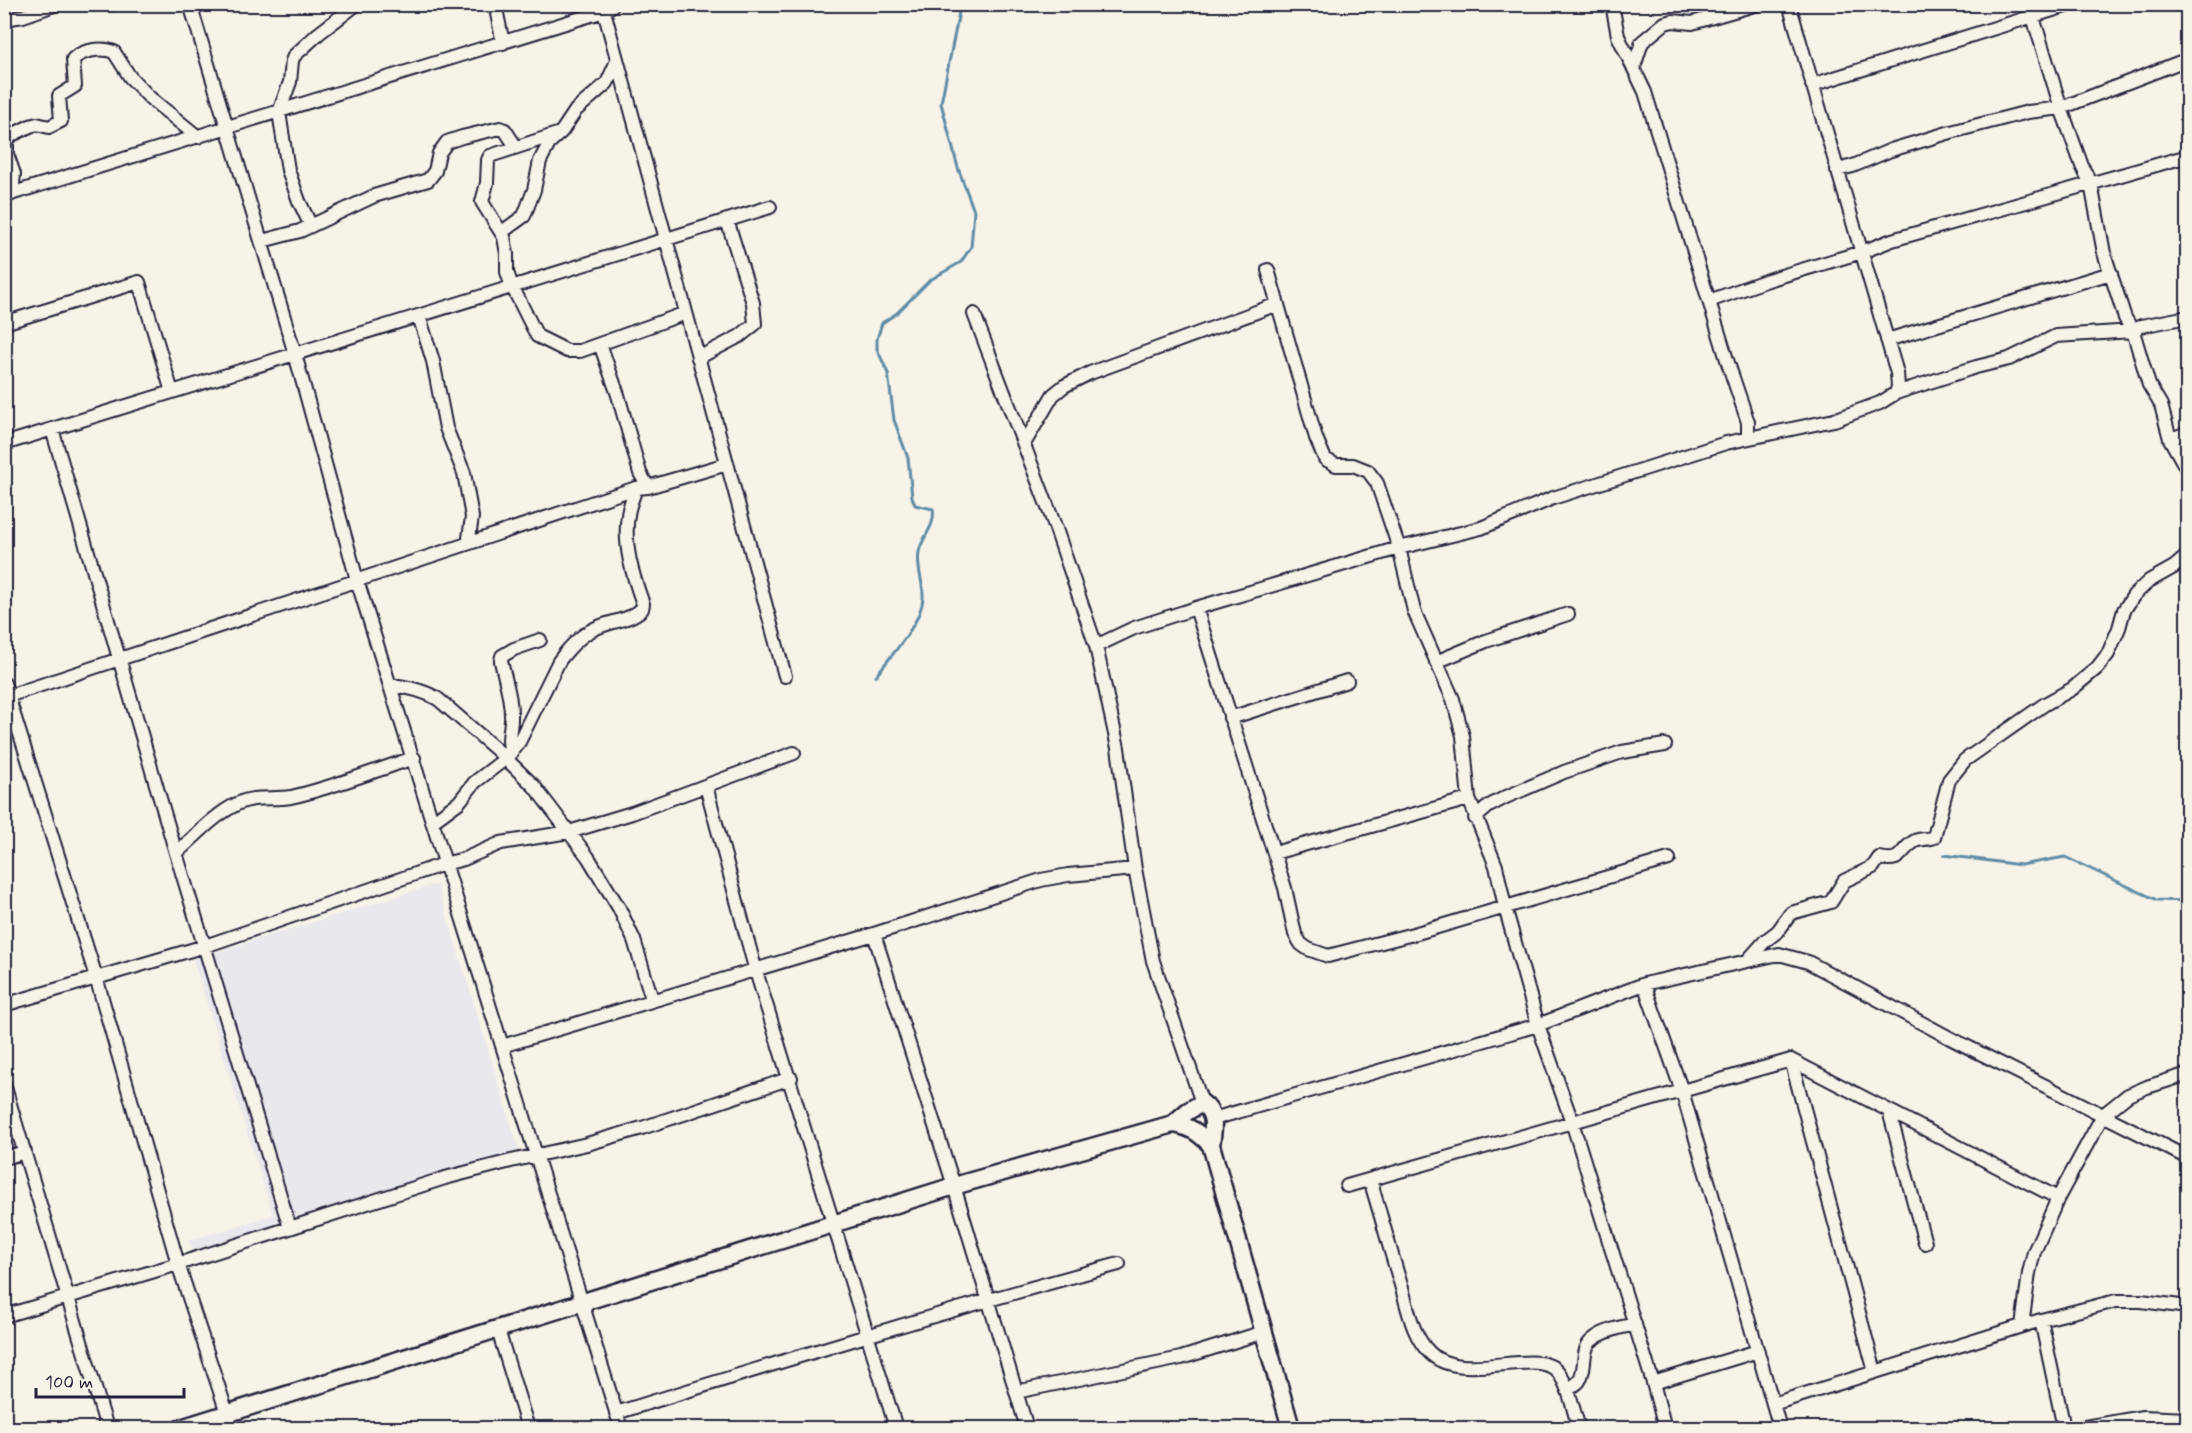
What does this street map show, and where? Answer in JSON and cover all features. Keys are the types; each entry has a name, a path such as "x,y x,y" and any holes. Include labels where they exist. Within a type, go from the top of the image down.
{"street":[{"path":"4,19 23,16 57,4"},
{"path":"102,4 125,4"},
{"path":"190,4 295,354 357,580 621,1428"},
{"path":"311,226 288,170 279,112 290,82 294,56 357,4"},
{"path":"495,4 503,43"},
{"path":"1612,4 1618,36 1645,92 1671,173 1709,302 1748,422 1748,438"},
{"path":"1634,67 1642,42 1665,23 1673,21 1692,23 1758,4"},
{"path":"1789,4 1897,374 1896,393"},
{"path":"2029,4 2061,108 2091,184 2102,243 2125,318 2133,331 2149,385 2161,405 2169,439 2187,471"},
{"path":"1812,85 2072,4"},
{"path":"8,195 503,43 609,8 617,61 785,676"},
{"path":"8,195 14,174 7,154 7,141 12,135 30,126 37,124 49,127 61,121 59,96 75,86 74,59 85,51 110,50 114,52 130,77 144,93 198,137"},
{"path":"1837,170 1853,166 1891,150 1951,132 2028,112 2061,108 2187,59"},
{"path":"617,61 607,83 576,110 562,131 494,154 488,160 487,183 482,202 502,232 506,245 507,272 513,287 537,336 545,341 572,352 686,313"},
{"path":"262,241 311,226 374,196 428,180 435,171 439,153 447,142 500,128 505,130 516,147"},
{"path":"502,232 524,216 534,190 540,161 557,134"},
{"path":"1709,302 1768,280 1862,252 1892,240 2187,156"},
{"path":"4,444 770,207"},
{"path":"698,358 740,336 755,324 753,303 727,220"},
{"path":"1268,270 1316,438 1325,459 1336,465 1353,465 1368,471 1377,483 1399,548 1414,610 1460,719 1469,799 1496,866 1505,907 1539,1025 1572,1122 1665,1428"},
{"path":"1887,340 2110,273"},
{"path":"4,323 139,282 172,392"},
{"path":"1024,444 1053,395 1064,386 1090,373 1278,304"},
{"path":"974,314 1055,526 1096,646 1118,748 1135,869 1153,961 1203,1103 1210,1109 1213,1119 1211,1145 1291,1428"},
{"path":"419,316 433,361 446,428 464,473 472,517 470,538 472,542"},
{"path":"1096,646 1134,628 1196,608 1399,548 1481,528 1552,498 1726,442 1834,420 1880,403 1896,393 1976,367 2009,359 2055,336 2133,331 2141,326 2187,316"},
{"path":"432,822 454,806 474,782 509,755 529,723 559,661 566,652 594,629 634,615 642,609 643,604 632,574 627,540 628,515 642,487 640,473 618,395 600,344"},
{"path":"52,429 176,853 290,1228"},
{"path":"2169,439 2187,433"},
{"path":"8,696 642,487 727,464"},
{"path":"1749,959 1778,931 1791,913 1832,902 1844,881 1873,867 1879,858 1890,861 1898,858 1908,846 1919,839 1934,837 1949,780 1965,760 2045,704 2072,689 2097,668 2108,654 2120,628 2124,610 2134,595 2149,581 2174,567 2187,555"},
{"path":"1196,608 1285,888 1295,934 1308,950 1328,956 1400,938 1669,860"},
{"path":"1436,662 1486,641 1568,614"},
{"path":"509,755 511,709 501,661 505,653 540,640"},
{"path":"1230,718 1347,681"},
{"path":"4,683 96,977 178,1264 230,1422"},
{"path":"391,685 412,688 438,699 509,755 545,798 588,857 619,908 634,940 652,999"},
{"path":"1475,818 1498,802 1564,772 1623,752 1665,745"},
{"path":"4,1005 205,946 444,864 465,859 501,843 569,832 632,813 794,753"},
{"path":"176,853 236,804 249,799 291,797 414,758"},
{"path":"706,786 755,968 896,1428"},
{"path":"1274,853 1469,799"},
{"path":"502,1046 874,934 1041,880 1068,875 1135,869"},
{"path":"874,934 954,1186 1027,1428"},
{"path":"1213,1119 1539,1025 1644,984 1779,954 1808,962 1950,1038 2187,1158"},
{"path":"1644,984 1682,1091 1780,1428"},
{"path":"1347,1186 1791,1060 2058,1198"},
{"path":"1791,1060 1875,1372"},
{"path":"2022,1326 2034,1252 2058,1198 2103,1115 2128,1095 2187,1074"},
{"path":"4,1316 178,1264 445,1178 642,1128 790,1078"},
{"path":"4,1084 107,1428"},
{"path":"1173,1124 1188,1111 1203,1103"},
{"path":"1889,1111 1925,1243"},
{"path":"181,1428 230,1422 583,1303 954,1186 1173,1124 1186,1126 1196,1131 1211,1145"},
{"path":"4,1158 25,1152"},
{"path":"1370,1180 1414,1328 1428,1351 1439,1361 1454,1366 1541,1363 1557,1370 1568,1390 1579,1428"},
{"path":"616,1413 869,1334 1119,1264"},
{"path":"1773,1404 2041,1320 2128,1300 2187,1307"},
{"path":"2041,1320 2064,1428"},
{"path":"1568,1390 1579,1381 1584,1350 1593,1338 1635,1324"},
{"path":"498,1330 528,1428"},
{"path":"1016,1392 1181,1358 1264,1332"},
{"path":"1653,1383 1758,1351"},
{"path":"2079,1428 2143,1417 2187,1419"}],"shaded area":[{"path":"437,884 519,1150 193,1250 188,1241 273,1215 193,959"}],"waterway":[{"path":"876,676 911,629 921,608 923,592 918,564 919,552 933,521 933,509 915,505 912,497 908,458 894,420 888,373 877,349 877,339 882,323 897,313 930,280 961,262 971,247 974,211 958,168 941,103 960,7 963,4"},
{"path":"1944,855 2021,865 2065,857 2157,900 2188,901"}]}
